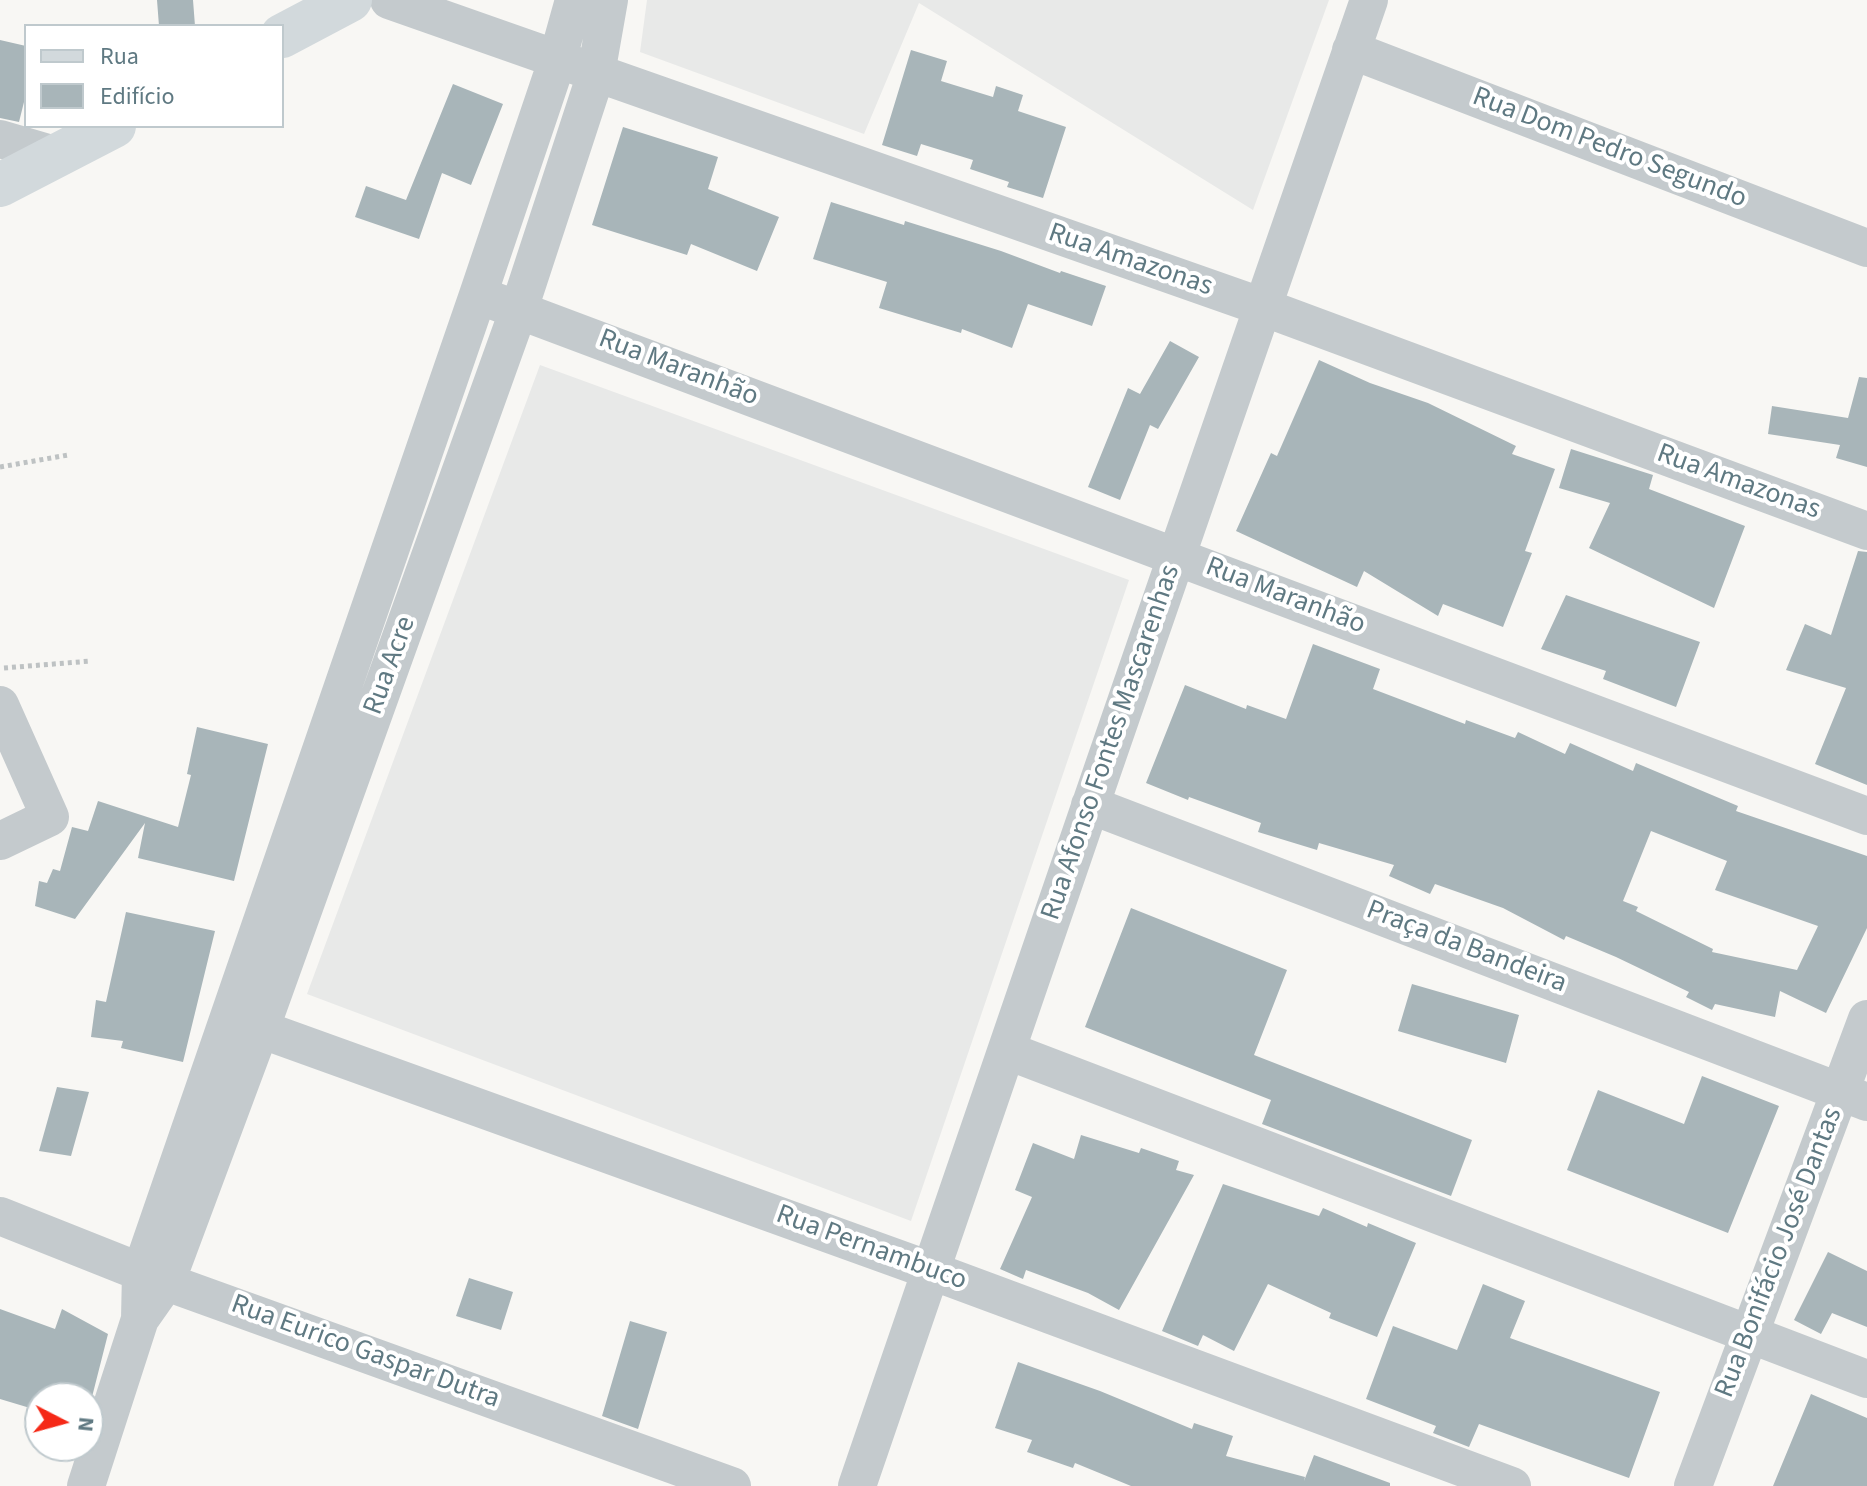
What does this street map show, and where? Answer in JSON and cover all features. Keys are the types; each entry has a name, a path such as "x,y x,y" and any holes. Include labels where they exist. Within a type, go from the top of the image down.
{"main road":[{"path":"284,35 350,0"},
{"path":"0,185 110,128"}],"street":[{"name":"Rua Amazonas","path":"389,0 1260,306 1867,531"},
{"name":"Rua Acre","path":"244,1022 478,295 557,61 574,0"},
{"name":"Rua Acre","path":"86,1486 153,1277 244,1022 519,309 596,74 609,0"},
{"name":"Rua Afonso Fontes Mascarenhas","path":"857,1486 1260,306 1369,0"},
{"name":"Rua Dom Pedro Segundo","path":"1351,50 1867,248"},
{"path":"0,139 58,156"},
{"name":"Rua Maranhão","path":"478,295 1867,816"},
{"path":"0,705 50,817 0,841"},
{"name":"Praça da Bandeira","path":"1090,805 1854,1097"},
{"name":"Rua Bonifácio José Dantas","path":"1693,1486 1749,1335 1854,1097 1867,1019"},
{"name":"Rua Pernambuco","path":"244,1022 932,1271 1512,1486"},
{"path":"1008,1051 1867,1379"},
{"name":"Rua Eurico Gaspar Dutra","path":"0,1216 153,1277 732,1486"}],"path":[{"path":"0,467 68,455"},
{"path":"0,669 91,661"}],"shaded area":[{"path":"647,0 1329,0 1253,210 919,3 864,134 640,52"},
{"path":"540,365 1129,580 911,1221 307,994"}],"building":[{"path":"157,0 193,0 195,24 159,24"},
{"path":"0,40 24,46 24,102 19,122 0,118"},
{"path":"911,50 947,61 941,81 993,97 996,86 1023,95 1018,111 1066,127 1043,198 1007,187 1009,182 970,169 973,160 921,144 917,156 882,145"},
{"path":"453,84 503,104 471,185 442,173 419,239 355,217 366,186 406,200"},
{"path":"623,127 718,157 708,189 779,217 757,271 691,244 687,255 592,225"},
{"path":"831,202 904,225 905,221 1106,286 1092,326 1028,304 1012,348 962,329 961,333 879,308 887,282 813,259"},
{"path":"1170,341 1199,357 1158,429 1150,425 1120,500 1088,487 1128,388 1140,394"},
{"path":"1319,360 1370,383 1428,403 1516,446 1512,454 1555,469 1525,551 1532,553 1503,627 1443,604 1438,616 1364,571 1357,587 1236,531 1271,453 1277,456"},
{"path":"1859,377 1867,378 1867,467 1836,458 1840,445 1768,434 1772,406 1848,418"},
{"path":"1571,449 1653,475 1649,489 1745,526 1714,608 1589,548 1610,503 1559,488"},
{"path":"1858,551 1867,552 1867,785 1815,764 1846,688 1786,670 1805,624 1831,635"},
{"path":"1566,595 1700,642 1676,707 1603,679 1606,671 1541,649"},
{"path":"1313,644 1380,669 1373,689 1465,724 1466,720 1515,738 1518,732 1565,754 1570,743 1633,771 1636,763 1738,806 1736,811 1867,856 1867,928 1826,1013 1780,991 1775,1017 1715,1004 1712,1010 1686,997 1689,992 1566,936 1564,940 1503,908 1435,884 1430,894 1389,876 1394,865 1319,843 1317,850 1258,832 1261,823 1146,783 1185,685 1246,709 1247,705 1286,719","holes":["1651,831 1727,861 1715,890 1818,926 1797,970 1712,952 1713,949 1636,911 1638,907 1623,901"]},
{"path":"197,727 268,744 234,881 138,858 145,823 75,919 35,906 39,881 47,883 53,869 60,871 72,827 88,831 98,801 178,827 191,775 187,774"},
{"path":"1131,908 1287,970 1254,1055 1472,1140 1451,1196 1262,1124 1271,1100 1085,1027"},
{"path":"126,912 215,931 183,1062 121,1048 123,1041 91,1037 96,1000 106,1002"},
{"path":"1412,984 1519,1015 1506,1063 1398,1031"},
{"path":"1702,1076 1779,1106 1728,1233 1567,1170 1598,1090 1684,1124"},
{"path":"57,1087 89,1092 71,1156 39,1151"},
{"path":"1081,1135 1139,1153 1141,1148 1179,1161 1176,1170 1194,1175 1119,1310 1088,1293 1026,1270 1023,1279 1000,1269 1032,1197 1015,1190 1033,1143 1074,1159"},
{"path":"1223,1184 1319,1216 1323,1208 1416,1243 1377,1337 1329,1318 1331,1313 1268,1284 1234,1351 1203,1335 1198,1346 1162,1331"},
{"path":"1828,1252 1867,1271 1867,1327 1832,1313 1821,1334 1794,1320"},
{"path":"469,1278 513,1292 501,1330 456,1316"},
{"path":"1483,1284 1525,1301 1510,1338 1660,1392 1629,1478 1479,1424 1469,1447 1433,1433 1436,1426 1366,1399 1393,1326 1457,1350"},
{"path":"0,1309 55,1329 62,1309 108,1334 96,1382 24,1382 24,1406 0,1399"},
{"path":"630,1321 667,1332 638,1429 602,1416"},
{"path":"1018,1362 1100,1391 1192,1429 1194,1423 1233,1436 1226,1456 1305,1477 1304,1481 1314,1455 1390,1483 1390,1486 1131,1486 1075,1463 1073,1468 1027,1452 1032,1440 995,1428"},
{"path":"1811,1394 1867,1418 1867,1486 1773,1486"}]}
